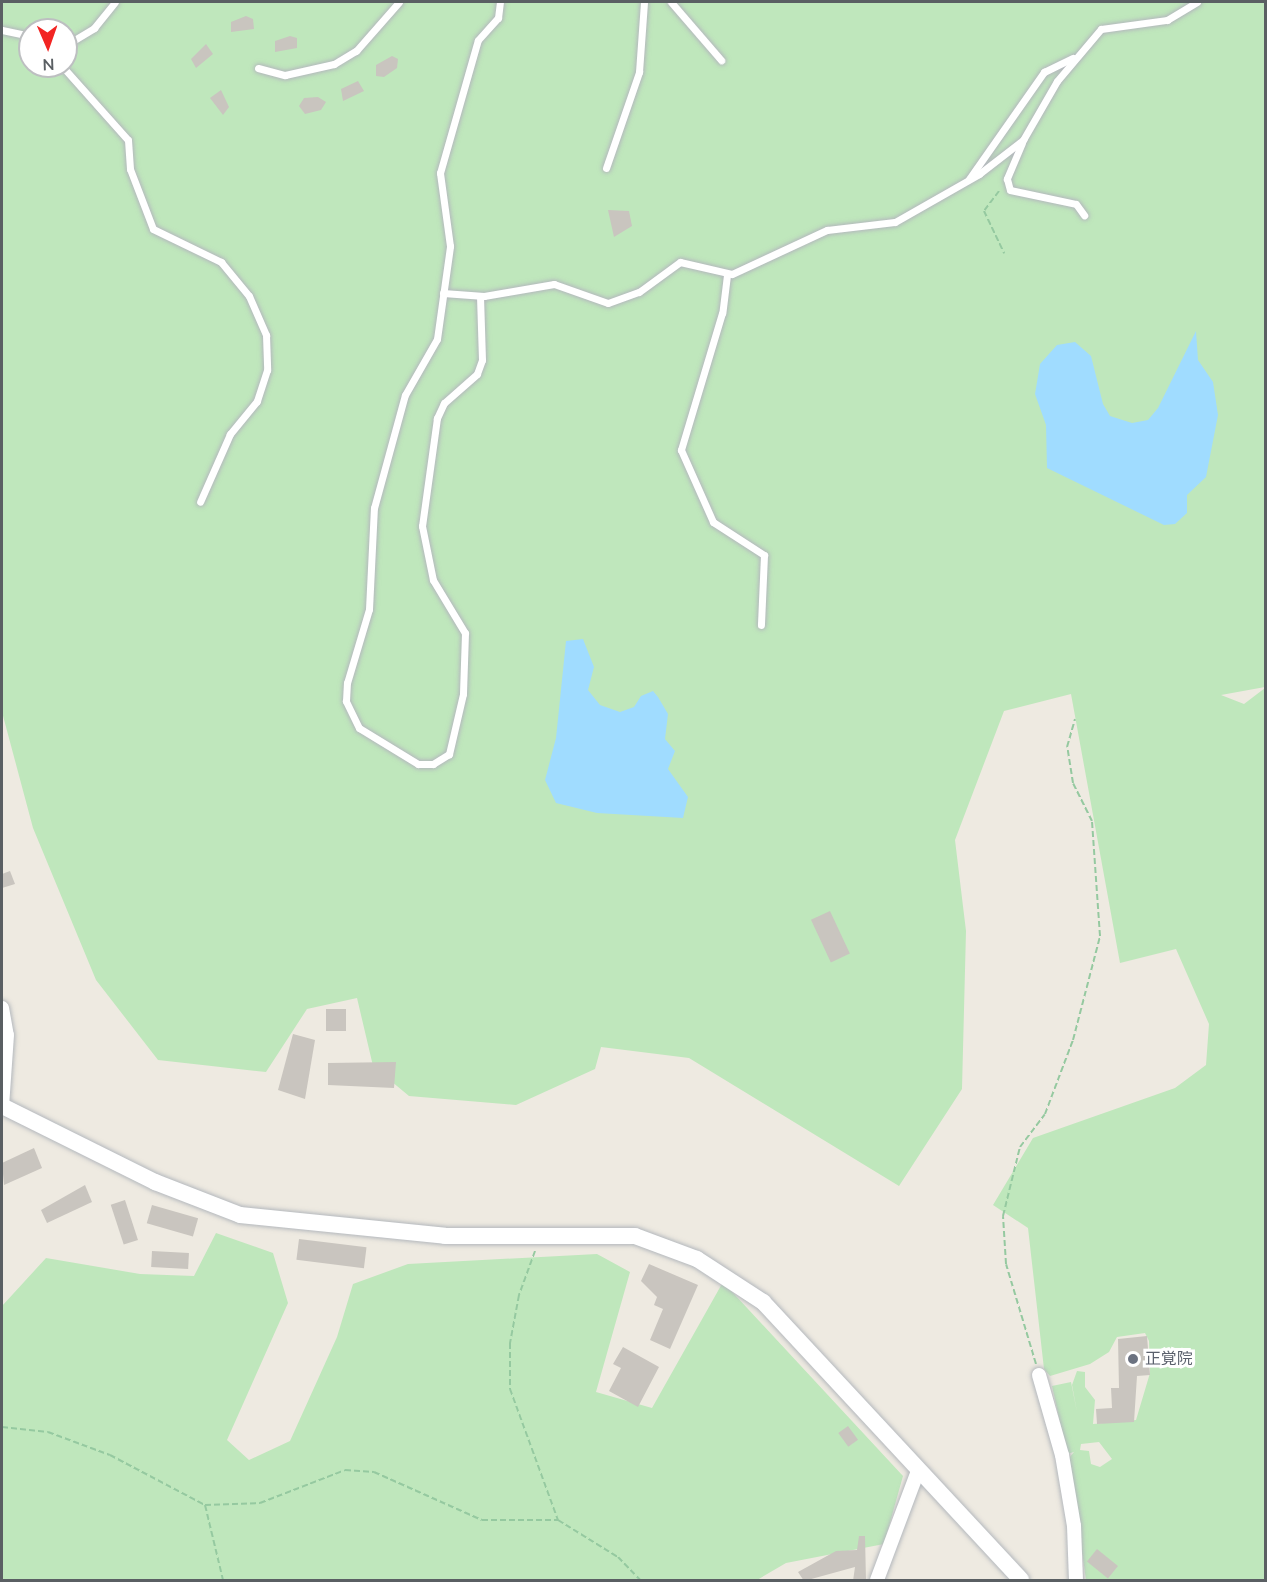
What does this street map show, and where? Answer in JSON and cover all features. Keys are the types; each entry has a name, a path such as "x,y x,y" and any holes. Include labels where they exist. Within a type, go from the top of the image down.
{"street":[{"path":"2,1008 7,1035 2,1106 155,1182 240,1215 445,1236 542,1234 649,1239 746,1288 1021,1581"},
{"path":"1039,1375 1062,1455 1074,1526 1076,1581"},
{"path":"877,1581 918,1471"}],"lane":[{"path":"78,38 94,28 116,2"},
{"path":"258,68 285,75 334,64 356,51 399,2"},
{"path":"480,296 482,360 477,374 444,403 437,418 422,526 433,580 465,633 463,694 449,754 433,764 418,764 359,728 346,701 369,609 374,508 405,395 437,339 450,223 440,173 478,40 498,18 500,2"},
{"path":"606,168 639,72 644,2"},
{"path":"671,2 722,60"},
{"path":"1084,215 1076,204 1010,190 1008,179 1023,140 1075,57 1101,29 1167,20 1197,2"},
{"path":"2,30 18,33"},
{"path":"969,179 1044,72 1075,57"},
{"path":"73,78 128,140 130,169 153,229 221,262 249,296 266,335 267,369 257,401 230,434 200,502"},
{"path":"443,293 480,296 554,284 608,303 631,296 680,262 727,275 827,230 895,222 969,179 1023,140"},
{"path":"727,275 722,313 681,450 713,522 764,555 761,625"}],"path":[{"path":"1004,253 984,212 1008,179"},
{"path":"1039,1375 1006,1264 1003,1216 1020,1147 1045,1114 1073,1040 1100,936 1092,821 1073,783 1067,747 1075,719"},
{"path":"542,1234 519,1295 510,1343 510,1389 558,1520"},
{"path":"2,1427 30,1427 79,1443 205,1505 260,1503 345,1470 374,1472 482,1520 558,1520 618,1557 640,1581"},
{"path":"205,1505 223,1581"}],"green space":[{"path":"2,2 1265,2 1265,687 1221,695 1244,704 1265,688 1265,1580 1086,1580 1069,1458 1074,1452 1067,1454 1052,1386 1071,1382 1077,1412 1072,1385 1077,1371 1085,1372 1085,1387 1095,1400 1093,1424 1136,1420 1150,1373 1149,1341 1145,1333 1117,1337 1109,1352 1090,1364 1050,1376 1044,1369 1028,1228 993,1205 1033,1138 1175,1088 1206,1065 1209,1024 1176,949 1120,963 1071,694 1004,711 955,840 966,931 962,1089 899,1186 689,1058 601,1047 595,1069 516,1105 409,1096 373,1066 357,998 307,1009 266,1072 158,1060 96,980 33,828 2,712","holes":["1099,1442 1112,1459 1100,1467 1091,1464 1089,1451 1080,1450 1081,1444"]},
{"path":"216,1233 273,1253 288,1303 227,1440 249,1460 290,1441 337,1337 353,1284 408,1264 597,1254 630,1272 596,1392 652,1408 723,1282 903,1476 884,1544 786,1563 757,1580 2,1580 2,1306 46,1258 140,1274 194,1276"}],"water":[{"path":"1196,331 1198,360 1213,382 1218,415 1206,477 1187,495 1187,513 1175,524 1164,525 1047,468 1046,425 1035,394 1040,364 1057,345 1075,342 1091,356 1103,404 1110,416 1132,423 1148,420 1158,408"},
{"path":"583,639 594,667 588,690 600,705 620,712 634,707 641,696 653,691 668,714 665,739 675,751 668,769 688,797 683,818 597,813 556,803 545,780 556,738 566,641"}],"building":[{"path":"246,16 253,19 254,29 231,32 231,22"},
{"path":"290,36 297,38 297,48 275,52 275,41"},
{"path":"206,44 213,54 196,68 191,59"},
{"path":"392,56 398,59 397,68 384,77 376,76 376,65"},
{"path":"358,81 364,91 343,101 341,89"},
{"path":"221,90 229,107 223,115 210,98"},
{"path":"318,97 326,102 321,110 305,114 299,106 304,98"},
{"path":"608,210 629,211 632,226 614,237"},
{"path":"10,871 15,884 2,888 2,874"},
{"path":"830,911 850,954 831,962 811,920"},
{"path":"326,1009 346,1009 346,1031 326,1031"},
{"path":"293,1034 315,1040 305,1099 278,1090"},
{"path":"396,1062 394,1088 328,1085 328,1063"},
{"path":"34,1148 42,1168 4,1185 2,1163"},
{"path":"85,1185 92,1202 47,1223 41,1210"},
{"path":"125,1200 138,1240 124,1245 111,1205"},
{"path":"152,1205 198,1218 193,1236 147,1223"},
{"path":"299,1239 366,1247 364,1268 296,1260"},
{"path":"152,1251 189,1253 188,1269 151,1267"},
{"path":"649,1264 698,1285 670,1349 650,1340 663,1309 654,1305 657,1297 641,1281"},
{"path":"1147,1336 1150,1375 1137,1376 1134,1422 1097,1424 1096,1409 1112,1408 1111,1388 1119,1388 1118,1339"},
{"path":"623,1347 659,1367 638,1407 609,1391 621,1368 613,1364"},
{"path":"848,1426 858,1440 848,1447 838,1433"},
{"path":"859,1536 865,1536 866,1581 853,1581 855,1567 804,1581 798,1572 836,1551 857,1550"},
{"path":"1097,1549 1118,1566 1108,1578 1087,1561"}],"place":[{"name":"正覚院","path":"1133,1359"}]}
